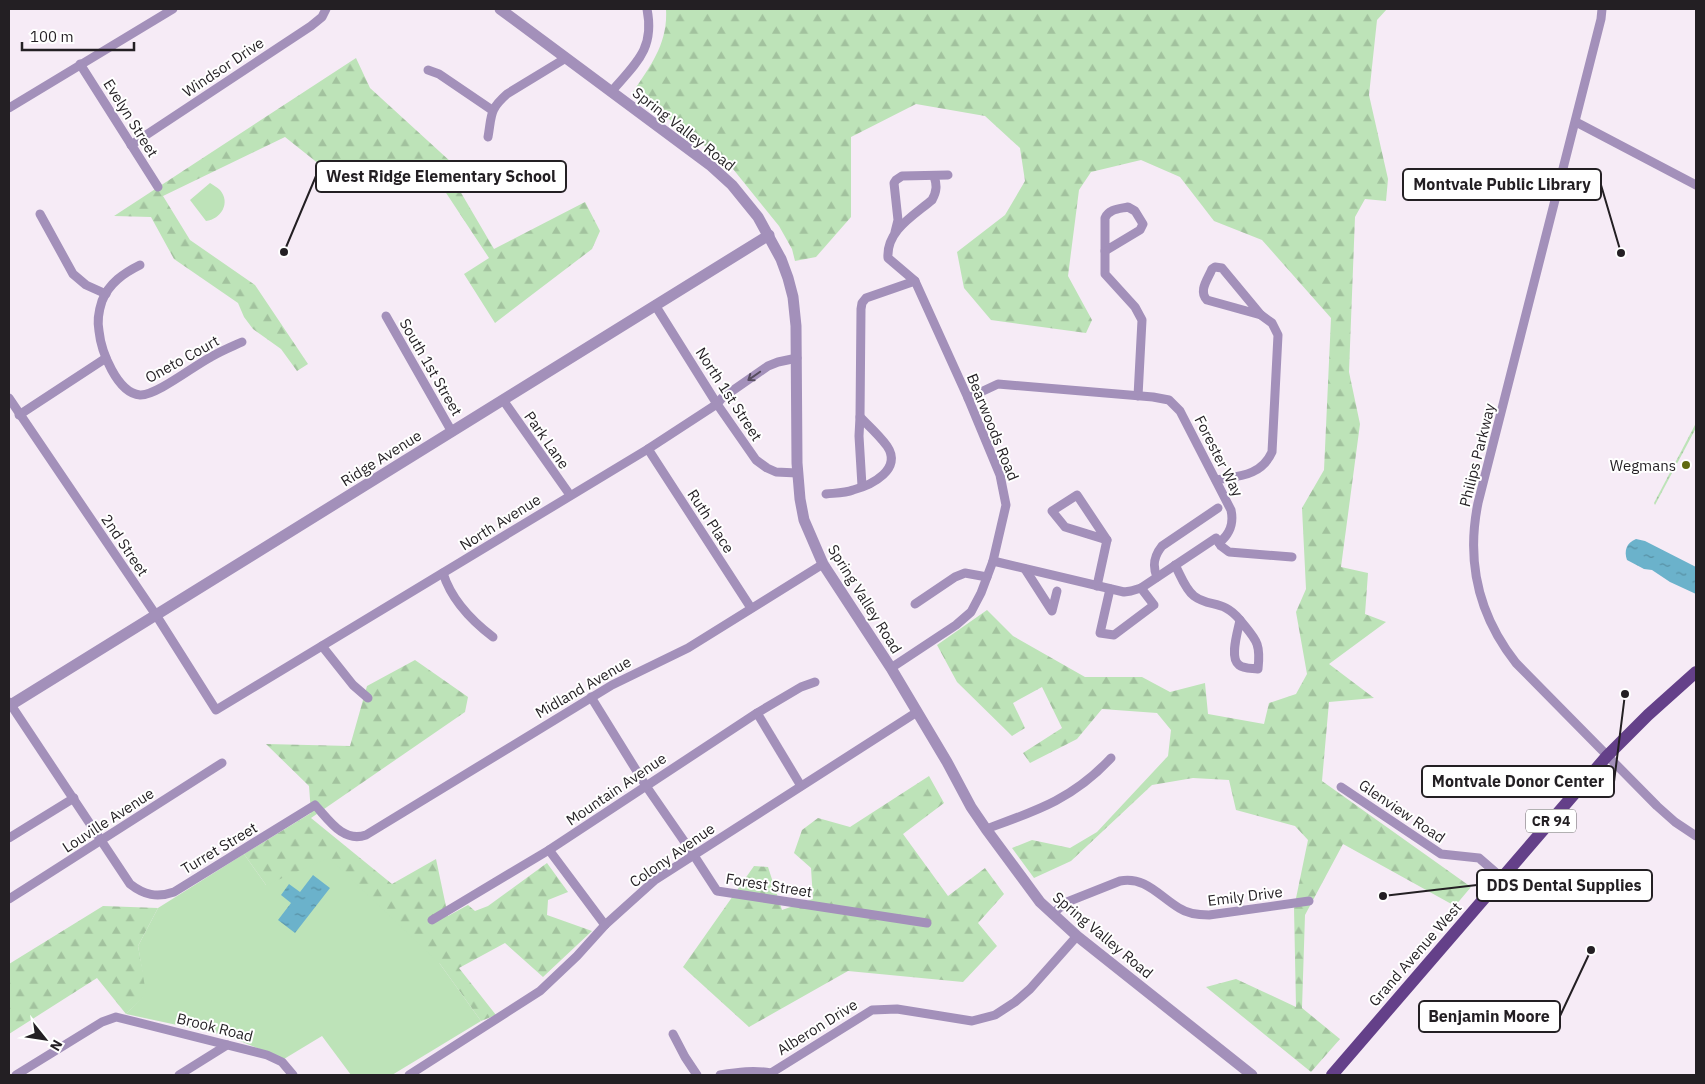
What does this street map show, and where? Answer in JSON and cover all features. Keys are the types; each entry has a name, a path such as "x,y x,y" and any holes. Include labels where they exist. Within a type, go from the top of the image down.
{"main road":[{"name":"Grand Avenue West","path":"1332,1075 1607,756 1648,715 1693,677"}],"street":[{"path":"10,105 173,9"},
{"name":"Windsor Drive","path":"131,145 311,26 322,17 326,9"},
{"name":"Spring Valley Road","path":"500,9 710,165 732,185 758,217 781,259 793,297 797,358 797,472 804,520 823,564 890,668 986,829 1029,889 1052,914 1077,936 1252,1075"},
{"path":"611,92 644,51 649,29 647,9"},
{"name":"Philips Parkway","path":"1602,9 1576,122 1478,503 1474,526 1473,552 1475,573 1485,612 1502,643 1516,663 1665,814 1696,836"},
{"path":"488,137 492,110 507,94 566,58"},
{"name":"Evelyn Street","path":"80,64 158,187"},
{"path":"428,70 439,74 492,110"},
{"path":"1576,122 1696,185"},
{"name":"Bearwoods Road","path":"890,668 956,625 971,612 981,593 993,560 1006,505 1000,475 968,398 915,281 888,258 889,244 898,220 894,183 896,180 902,176 948,175"},
{"path":"895,232 932,200 937,188 934,176"},
{"path":"1105,251 1142,228 1143,224 1132,208 1128,207 1111,211 1106,215 1105,218 1105,251 1105,274 1135,307 1142,320 1138,396"},
{"path":"40,214 74,274 86,285 106,294 119,277 140,265"},
{"name":"Ridge Avenue","path":"9,704 769,235"},
{"path":"1216,480 1250,474 1258,470 1269,460 1272,452 1278,335 1272,322 1261,316 1207,300 1204,297 1203,289 1212,269 1222,268 1261,316"},
{"path":"862,486 859,462 860,319 862,303 866,298 915,281"},
{"name":"Oneto Court","path":"106,294 99,311 98,322 102,346 112,370 127,389 133,393 146,394 152,392 210,357 242,342"},
{"name":"North 1st Street","path":"655,305 717,404 756,460 776,472 797,472"},
{"name":"South 1st Street","path":"386,316 452,432"},
{"path":"19,415 106,358"},
{"name":"North Avenue","path":"216,710 648,449 717,404 722,398 768,366 797,358"},
{"name":"Forester Way","path":"968,398 998,384 1161,398 1175,405 1180,411 1229,504 1233,518 1229,532 1219,542"},
{"name":"2nd Street","path":"9,398 156,614 216,710"},
{"name":"Park Lane","path":"503,400 570,495"},
{"path":"826,494 854,490 885,474 892,463 888,447 860,417"},
{"name":"Ruth Place","path":"648,449 751,608"},
{"path":"1097,586 1107,540 1077,495 1052,511 1065,527 1107,540"},
{"path":"1157,577 1154,563 1155,556 1162,546 1218,508"},
{"path":"993,560 1097,586 1131,592 1216,538 1224,550 1229,552 1292,556"},
{"name":"Midland Avenue","path":"359,837 366,835 591,697 634,673 688,648 823,564"},
{"path":"1175,565 1190,593 1195,597 1230,609 1240,620 1256,640 1259,646 1258,669 1243,667 1235,661 1234,655 1240,620"},
{"path":"1026,569 1052,611 1057,591"},
{"path":"443,573 451,591 470,617 493,637"},
{"path":"915,604 955,577 965,573 987,577"},
{"path":"1110,589 1100,633 1114,635 1154,605 1140,588"},
{"path":"322,646 352,685 368,698"},
{"name":"Mountain Avenue","path":"432,920 549,850 757,713 801,687 815,682"},
{"name":"Forest Street","path":"591,697 646,786 694,854 717,891 926,923"},
{"path":"9,704 102,840"},
{"name":"Colony Avenue","path":"409,1075 540,991 577,956 605,925 656,880 917,712"},
{"path":"757,713 801,786"},
{"path":"986,829 1044,808 1062,798 1091,779 1111,758"},
{"name":"Louville Avenue","path":"9,899 222,763"},
{"name":"Glenview Road","path":"1342,787 1441,854 1479,858 1502,878"},
{"path":"9,838 74,798"},
{"name":"Turret Street","path":"102,840 130,884 144,893 159,896 174,892 315,805 342,833 348,836 359,837"},
{"path":"549,850 605,925"},
{"name":"Emily Drive","path":"1052,914 1067,902 1129,879 1147,885 1180,909 1199,915 1309,901"},
{"name":"Alberon Drive","path":"720,1075 760,1071 771,1074 872,1010 897,1009 972,1020 995,1015 1010,1006 1030,989 1077,936"},
{"name":"Brook Road","path":"16,1075 102,1022 116,1017 267,1055 282,1062 293,1075"},
{"path":"673,1034 697,1075"},
{"path":"178,1075 227,1045"}],"green space":[{"path":"666,9 1387,9 1377,20 1369,95 1388,179 1386,201 1365,199 1355,217 1349,372 1360,424 1341,567 1368,573 1365,614 1386,622 1329,664 1374,698 1329,702 1322,781 1471,887 1455,906 1343,844 1305,915 1302,1008 1340,1039 1311,1072 1206,987 1236,979 1296,1007 1294,908 1308,840 1295,826 1236,810 1229,780 1193,778 1152,785 1071,861 1034,878 1012,848 1032,840 1070,848 1097,832 1168,756 1171,730 1157,713 1102,709 1077,739 1030,763 1023,753 1062,728 1042,687 1013,703 1025,728 1012,736 957,682 937,645 987,610 1013,636 1085,677 1142,677 1170,692 1205,683 1208,714 1264,724 1269,703 1296,694 1307,674 1296,612 1306,589 1302,508 1324,470 1331,318 1262,240 1214,221 1180,177 1141,160 1091,172 1079,190 1068,276 1092,320 1086,333 991,320 964,288 957,252 1005,215 1025,181 1020,148 985,116 916,104 851,137 851,217 816,257 795,261 792,249 779,226 729,164 633,92 652,63 661,43 666,21"},
{"path":"356,58 370,88 451,162 460,191 494,249 585,202 600,231 592,249 495,323 464,274 489,258 425,161 349,188 285,137 163,196 190,240 255,285 308,364 297,371 281,349 253,329 244,317 238,303 174,259 151,217 114,216"},
{"path":"210,183 220,190 225,200 220,214 206,221 190,200"},
{"path":"1696,423 1696,428 1655,505 1654,503"},
{"path":"415,660 468,697 465,712 311,818 392,884 436,859 448,916 468,905 475,911 488,906 547,863 568,892 548,900 547,915 592,931 543,977 505,943 459,968 496,1015 481,1021 440,964 266,885 244,854 311,813 309,786 266,744 350,746 367,686"},
{"path":"929,776 944,803 903,834 948,896 985,868 1004,894 978,923 997,946 963,982 848,971 749,1027 683,967 754,866 768,867 782,910 813,899 811,868 794,853 802,830 818,818 850,827"},
{"path":"244,854 266,885 329,858 440,964 481,1021 392,1075 351,1075 322,1036 284,1059 228,1036 126,1014 146,993 138,946 158,908"},
{"path":"103,906 158,908 138,946 147,993 126,1014 97,978 9,1034 9,964"}],"water":[{"path":"1636,539 1645,541 1696,567 1696,594 1670,582 1652,570 1644,569 1627,560 1627,548"},
{"path":"313,875 330,888 295,933 278,920 291,903 281,895 289,884 300,892"}],"place":[{"name":"West Ridge Elementary School","path":"284,252"},
{"name":"Montvale Public Library","path":"1621,253"},
{"name":"Wegmans","path":"1686,465"},
{"name":"Montvale Donor Center","path":"1625,694"},
{"name":"DDS Dental Supplies","path":"1383,896"},
{"name":"Benjamin Moore","path":"1591,950"}]}
